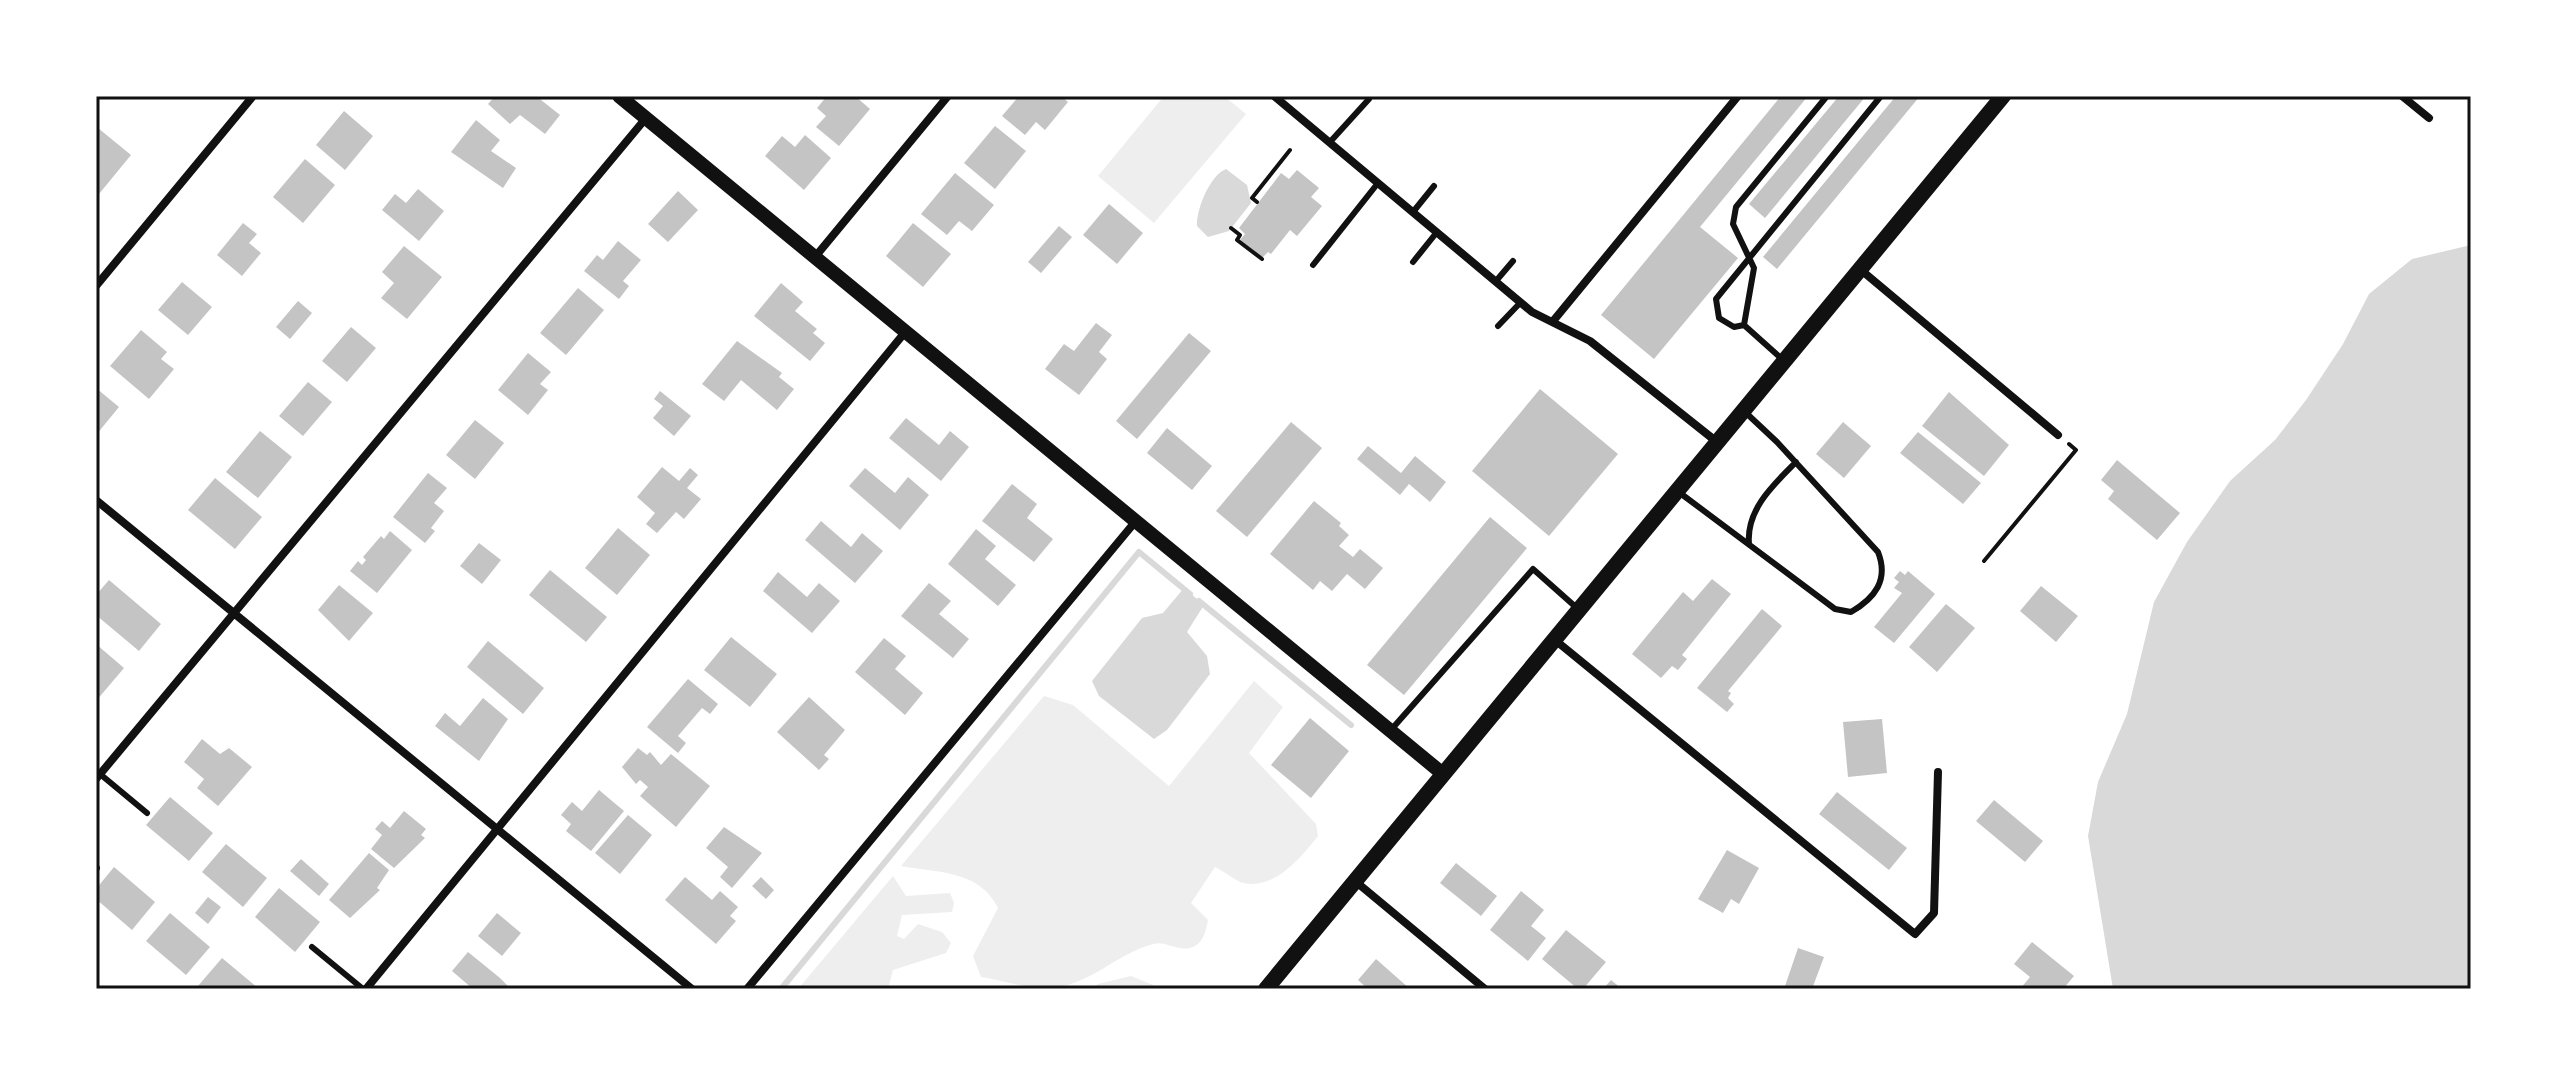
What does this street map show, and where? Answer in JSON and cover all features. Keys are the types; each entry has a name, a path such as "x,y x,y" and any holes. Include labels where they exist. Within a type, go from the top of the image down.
{"main road":[{"path":"1266,989 2003,96"}],"street":[{"path":"96,286 253,96"},
{"path":"619,96 1443,774"},
{"path":"815,257 948,96"},
{"path":"1274,96 1532,312 1554,320 1590,341 1718,443"},
{"path":"1554,320 1738,96"},
{"path":"2402,96 2429,118"},
{"path":"98,776 646,118"},
{"path":"1861,270 2058,435"},
{"path":"364,989 906,331"},
{"path":"96,500 692,989"},
{"path":"747,989 1135,522"},
{"path":"1554,639 1915,934 1934,913 1938,772"},
{"path":"1355,881 1485,989"}],"lane":[{"path":"1744,325 1754,268 1733,224 1736,207 1827,96"},
{"path":"1744,325 1734,327 1719,318 1716,299 1881,96"},
{"path":"1330,142 1369,99"},
{"path":"1313,265 1378,183"},
{"path":"1413,212 1434,186"},
{"path":"1413,262 1437,232"},
{"path":"1496,281 1513,261"},
{"path":"1498,326 1521,302"},
{"path":"1744,325 1785,362"},
{"path":"1677,491 1835,609 1851,612 1877,592 1884,567 1878,552 1796,462 1744,411"},
{"path":"1749,544 1747,525 1756,509 1796,462"},
{"path":"1390,731 1533,569 1579,610"},
{"path":"98,776 147,813"},
{"path":"312,947 364,989"}],"path":[{"path":"1257,202 1252,198 1290,150"},
{"path":"1231,228 1242,234 1237,240 1262,259"},
{"path":"1984,561 2076,450"}],"shaded area":[{"path":"1164,96 1224,96 1246,114 1154,223 1098,176"},
{"path":"1226,169 1247,185 1251,203 1229,231 1208,237 1197,226 1199,211 1210,185"},
{"path":"2471,245 2471,989 2113,989 2088,836 2098,782 2127,714 2154,602 2187,542 2230,481 2275,440 2306,400 2343,344 2369,294 2412,259"},
{"path":"1184,588 1204,605 1187,632 1207,656 1210,674 1167,730 1154,739 1099,696 1092,681 1142,618 1163,613"},
{"path":"1254,681 1283,707 1249,753 1316,824 1318,836 1304,853 1287,870 1255,884 1241,882 1215,867 1191,903 1208,920 1203,938 1195,946 1184,948 1153,944 1063,986 1032,987 981,977 973,956 998,908 990,896 980,886 957,875 901,866 1044,696 1073,705 1169,786"},
{"path":"893,876 906,896 950,893 954,903 952,912 902,915 897,936 904,939 918,924 942,932 951,943 946,953 893,970 888,989 798,989"},
{"path":"1131,976 1163,989 1092,989 1098,984"}],"building":[{"path":"495,96 536,96 560,115 545,134 520,115 510,124 488,104"},
{"path":"827,96 855,96 870,109 839,146 816,127 826,116 817,108"},
{"path":"1019,96 1061,96 1068,102 1045,130 1036,122 1025,135 1002,116"},
{"path":"1781,96 1808,96 1700,227 1738,258 1654,359 1601,315"},
{"path":"1839,96 1866,96 1765,218 1749,204"},
{"path":"1896,96 1920,96 1777,269 1763,257"},
{"path":"344,111 373,136 345,170 316,145"},
{"path":"476,120 500,140 491,151 516,168 503,188 451,152"},
{"path":"995,126 1026,151 995,189 964,163"},
{"path":"98,128 131,155 99,194 96,192"},
{"path":"805,135 831,158 804,190 765,156 782,136 795,147"},
{"path":"305,159 335,185 303,223 273,197"},
{"path":"1297,170 1319,188 1311,197 1322,206 1297,236 1290,230 1271,254 1268,252 1262,258 1240,240 1245,234 1239,228 1281,173 1289,179"},
{"path":"955,173 994,205 972,231 959,221 947,235 921,214"},
{"path":"418,189 444,211 419,241 382,210 395,194 406,203"},
{"path":"678,191 698,210 668,242 648,224"},
{"path":"1109,204 1143,233 1117,264 1083,235"},
{"path":"243,223 257,234 249,243 261,253 242,276 217,255"},
{"path":"913,223 951,254 923,287 886,256"},
{"path":"1059,226 1072,237 1041,273 1028,262"},
{"path":"618,241 641,260 623,281 629,286 619,299 584,271 597,255 603,260"},
{"path":"404,246 442,277 407,319 381,298 394,283 382,272"},
{"path":"182,282 212,307 188,335 158,310"},
{"path":"781,283 803,302 795,311 817,329 813,333 825,343 810,361 754,316"},
{"path":"578,288 604,310 566,355 540,333"},
{"path":"298,301 312,313 290,339 276,327"},
{"path":"1096,323 1112,335 1099,352 1107,359 1079,395 1045,369 1064,344 1074,351"},
{"path":"351,327 376,348 347,382 322,361"},
{"path":"141,330 167,352 161,359 174,369 149,399 110,366"},
{"path":"1189,333 1211,351 1137,439 1116,421"},
{"path":"737,341 782,373 779,377 794,389 777,410 741,380 724,401 702,384"},
{"path":"528,353 551,372 540,384 548,390 528,415 498,390"},
{"path":"308,382 332,402 303,436 279,416"},
{"path":"96,388 119,407 96,435"},
{"path":"1540,389 1618,454 1549,536 1472,471"},
{"path":"660,391 691,416 674,436 653,418 663,406 654,399"},
{"path":"1949,392 2009,445 1984,476 1922,426"},
{"path":"906,418 939,445 950,431 969,447 941,481 889,438"},
{"path":"475,420 504,443 475,479 446,455"},
{"path":"1291,422 1322,448 1247,537 1216,511"},
{"path":"1843,422 1871,446 1844,478 1816,454"},
{"path":"1167,428 1212,466 1192,490 1147,453"},
{"path":"260,431 292,457 258,498 226,472"},
{"path":"1918,432 1981,483 1963,504 1900,453"},
{"path":"1368,446 1401,473 1415,456 1446,482 1430,502 1409,484 1400,495 1357,459"},
{"path":"2117,460 2180,513 2157,540 2108,499 2114,491 2101,480"},
{"path":"662,467 679,481 690,468 698,475 687,488 701,499 684,519 676,512 657,533 646,524 655,513 637,497"},
{"path":"865,468 895,493 908,477 929,495 900,530 849,486"},
{"path":"428,473 447,488 434,503 444,511 431,528 435,531 425,543 393,517"},
{"path":"215,478 262,517 235,549 188,510"},
{"path":"1012,484 1037,504 1027,518 1053,539 1034,562 982,521"},
{"path":"1314,501 1341,523 1339,526 1349,535 1339,546 1353,557 1360,549 1383,568 1365,589 1347,574 1332,591 1320,581 1313,590 1270,554"},
{"path":"1490,517 1527,548 1404,695 1367,665"},
{"path":"821,521 851,547 862,533 883,551 855,583 805,540"},
{"path":"618,528 650,555 617,595 585,568"},
{"path":"976,529 996,546 985,559 1016,585 998,606 948,564"},
{"path":"390,531 412,550 377,593 350,571 358,561 362,565 366,560 363,557 381,536 384,539"},
{"path":"479,543 501,560 482,584 460,566"},
{"path":"550,570 607,617 586,642 529,595"},
{"path":"1900,571 1905,575 1908,571 1935,594 1894,643 1874,627 1902,593 1894,588 1899,582 1894,578"},
{"path":"778,572 807,597 819,583 840,601 812,633 763,591"},
{"path":"1712,579 1731,594 1682,655 1687,659 1678,670 1672,666 1661,678 1632,654 1683,592 1693,601"},
{"path":"109,580 161,624 139,651 96,615 96,595"},
{"path":"929,583 951,601 939,614 969,639 953,658 901,616"},
{"path":"339,585 373,613 349,641 318,610"},
{"path":"2041,586 2078,616 2056,642 2020,611"},
{"path":"1946,604 1975,628 1937,672 1909,647"},
{"path":"1762,609 1782,626 1728,691 1731,693 1728,698 1734,704 1727,712 1697,688"},
{"path":"731,637 777,674 750,707 704,670"},
{"path":"884,638 906,656 895,669 923,693 905,715 855,672"},
{"path":"488,641 544,688 523,714 467,667"},
{"path":"96,644 124,668 96,701"},
{"path":"688,679 718,704 710,714 702,708 678,736 686,743 678,753 647,727"},
{"path":"809,697 845,730 824,755 829,759 819,770 777,732"},
{"path":"483,698 508,719 479,761 435,726 445,713 460,726"},
{"path":"1310,718 1349,751 1311,798 1271,765"},
{"path":"1882,719 1887,773 1848,777 1843,722"},
{"path":"202,739 220,754 229,748 252,767 218,806 197,788 204,779 184,762"},
{"path":"638,748 647,755 650,752 661,765 671,754 710,786 676,827 640,796 648,787 640,780 636,784 622,767"},
{"path":"599,790 624,811 591,851 566,831 571,824 561,815 572,802 582,811"},
{"path":"1837,792 1907,848 1889,870 1819,814"},
{"path":"170,797 213,833 189,861 146,825"},
{"path":"1994,800 2043,841 2025,862 1976,821"},
{"path":"404,811 426,829 421,835 425,838 394,868 371,849 382,835 375,829 382,821 390,828"},
{"path":"628,815 652,835 620,874 595,853"},
{"path":"724,827 762,853 732,888 720,877 728,867 706,848"},
{"path":"226,844 267,878 243,907 202,872"},
{"path":"1727,850 1759,868 1739,904 1731,899 1723,913 1698,899"},
{"path":"369,853 389,870 377,888 380,890 350,918 329,900"},
{"path":"301,859 329,884 319,896 290,871"},
{"path":"1456,863 1497,896 1481,916 1440,883"},
{"path":"114,867 155,902 132,930 96,899 96,889"},
{"path":"685,877 712,900 720,891 738,907 730,916 736,921 716,944 665,900"},
{"path":"761,877 774,890 766,899 752,886"},
{"path":"279,888 320,922 295,952 255,917"},
{"path":"1521,891 1544,910 1531,926 1546,938 1528,961 1490,930"},
{"path":"208,897 221,907 208,924 195,913"},
{"path":"170,913 210,947 186,975 146,941"},
{"path":"497,913 521,933 502,956 478,936"},
{"path":"1566,930 1606,962 1583,989 1578,989 1542,959"},
{"path":"2032,942 2074,976 2063,989 2020,989 2030,977 2014,964"},
{"path":"1798,948 1824,957 1812,989 1784,989"},
{"path":"468,952 511,989 473,989 452,971"},
{"path":"222,958 259,989 202,989 198,986"},
{"path":"1376,959 1410,989 1368,989 1358,980"},
{"path":"1611,980 1622,989 1603,989"}],"waterway":[{"path":"781,989 1139,552 1190,594"},
{"path":"1199,601 1351,725"}]}
